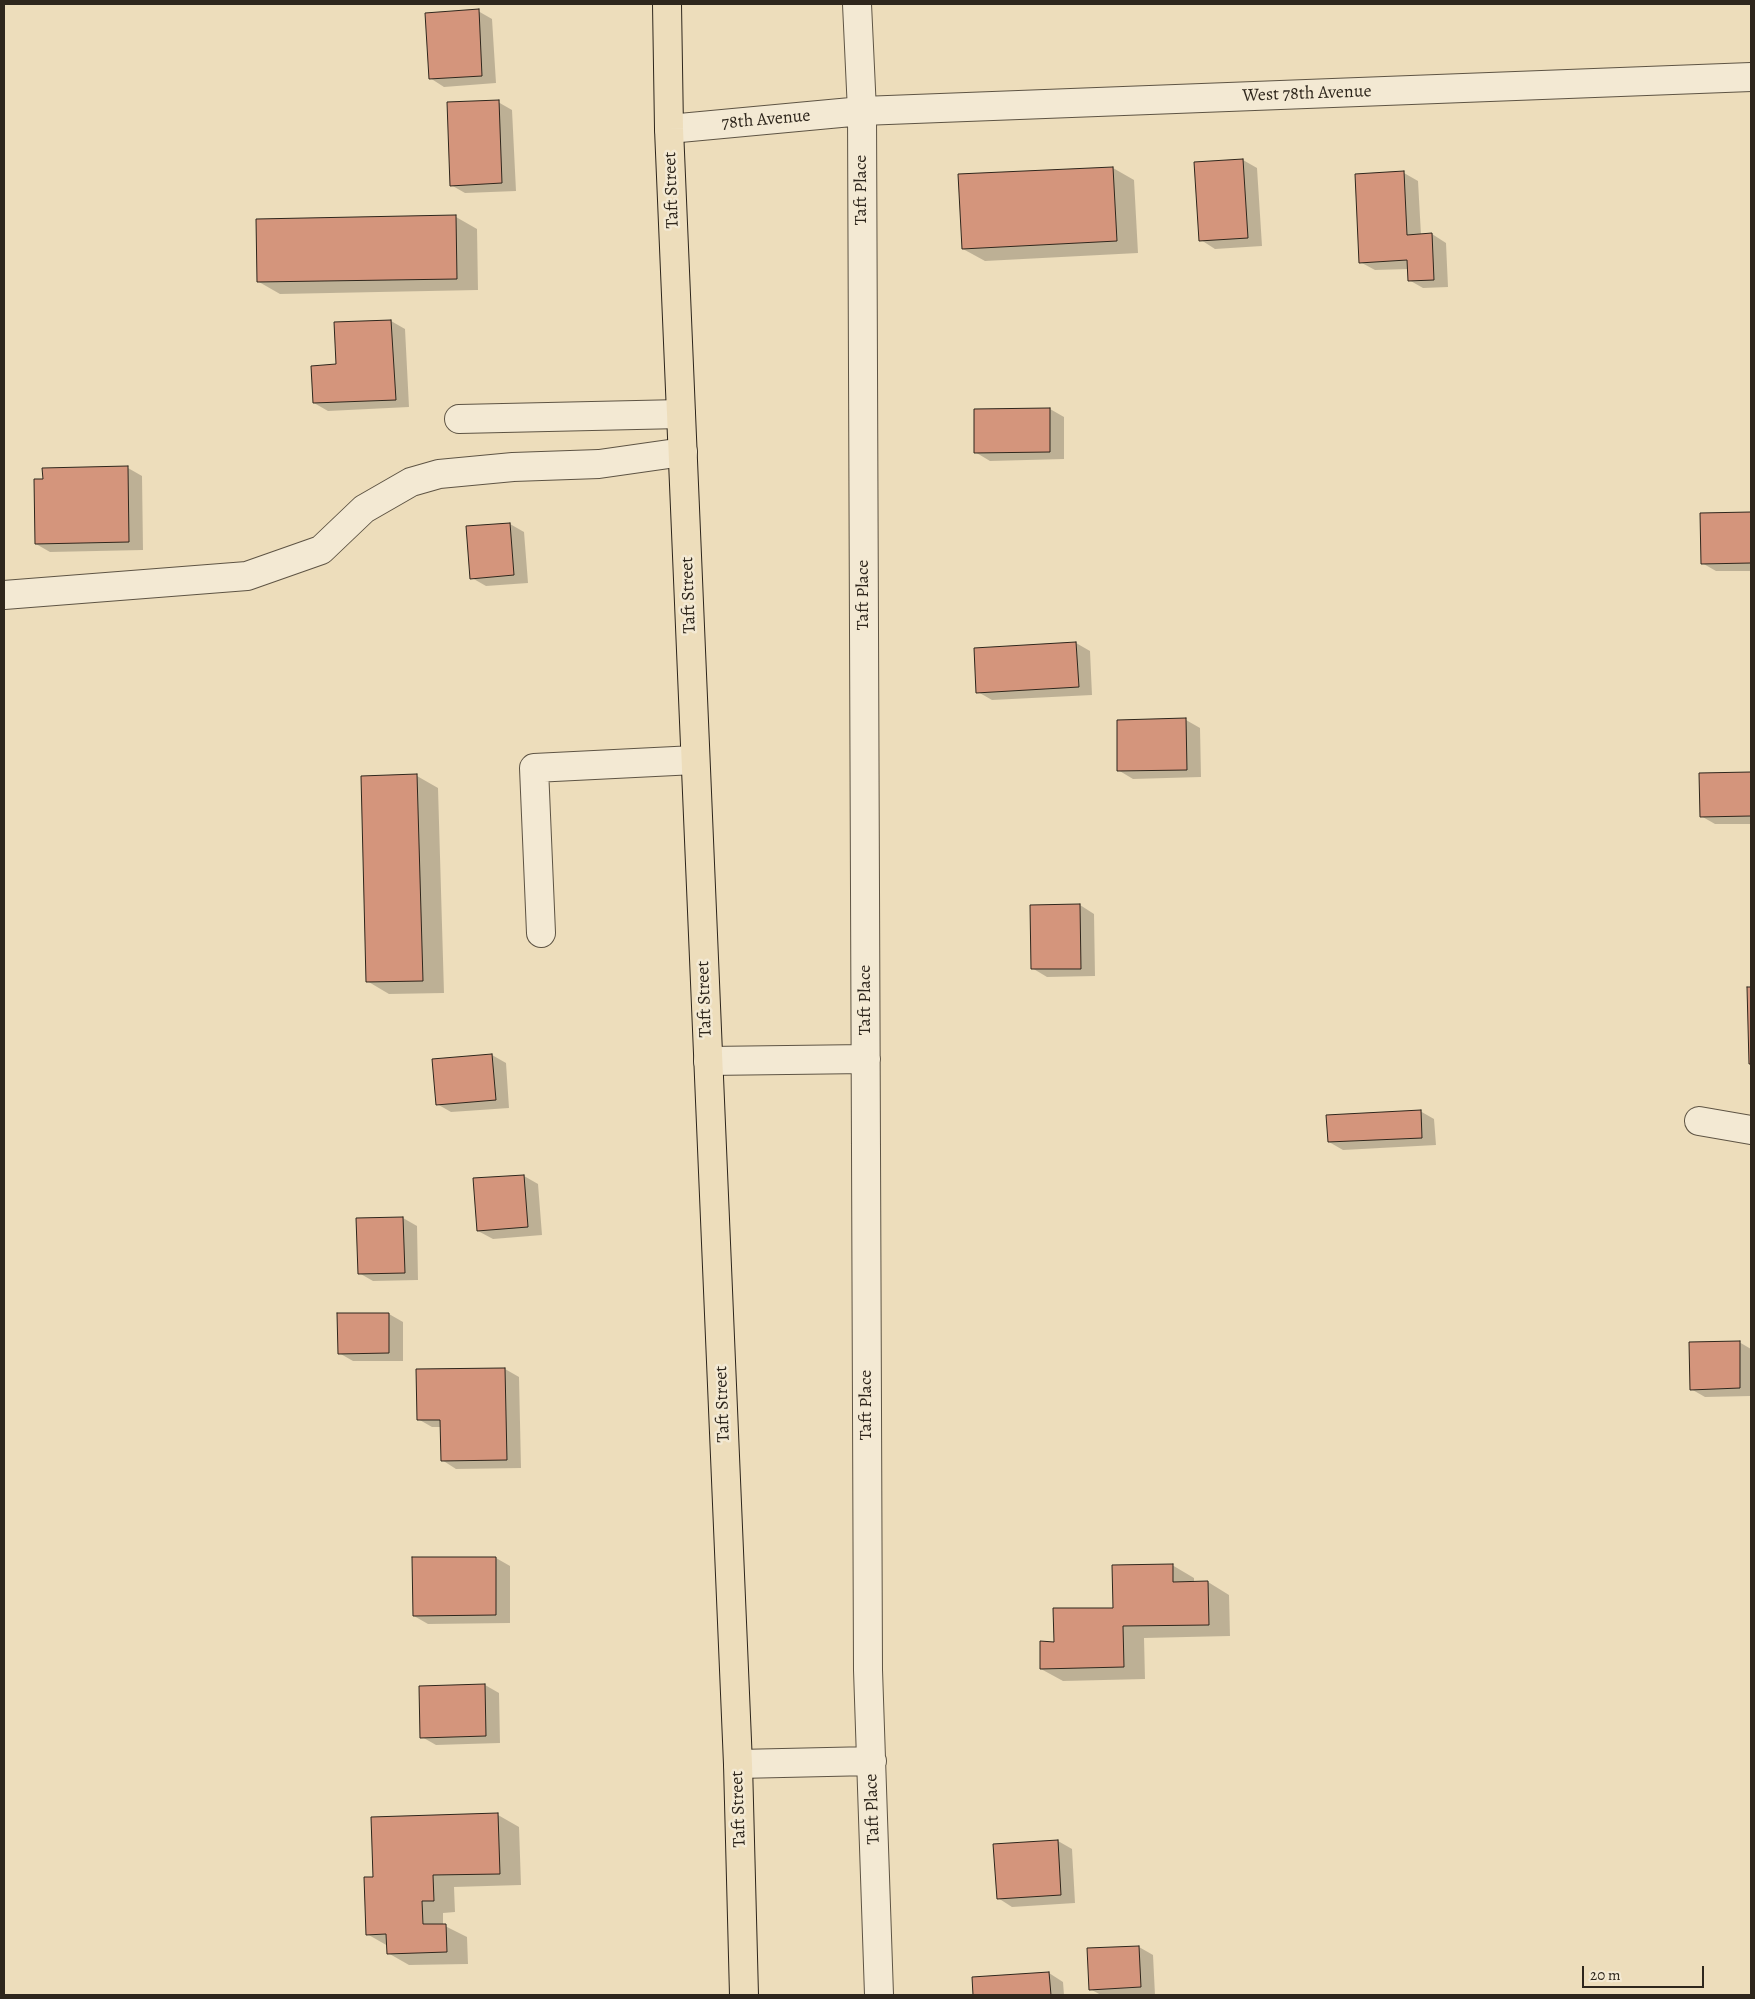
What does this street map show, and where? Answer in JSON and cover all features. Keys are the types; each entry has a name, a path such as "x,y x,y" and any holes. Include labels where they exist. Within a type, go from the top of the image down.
{"main road":[{"name":"Taft Street","path":"667,4 669,129 738,1764 744,1995"}],"street":[{"name":"Taft Place","path":"857,4 862,111 868,1670 879,1995"},
{"name":"West 78th Avenue","path":"862,111 1751,76"},
{"name":"78th Avenue","path":"669,129 862,111"},
{"path":"459,419 681,414"},
{"path":"4,595 247,576 321,550 364,509 411,482 438,474 513,467 599,464 683,452"},
{"path":"541,933 534,768 696,760"},
{"path":"708,1061 866,1059"},
{"path":"1699,1121 1751,1130"},
{"path":"738,1764 872,1762"}],"building":[{"path":"479,9 482,76 429,79 425,13"},
{"path":"499,100 502,183 450,186 447,102"},
{"path":"1243,159 1248,238 1199,241 1194,162"},
{"path":"1113,167 1117,241 962,249 958,174"},
{"path":"1404,171 1407,235 1432,233 1434,280 1408,281 1407,260 1359,263 1355,174"},
{"path":"456,215 457,279 257,282 256,219"},
{"path":"391,320 396,400 313,403 311,366 336,364 334,322"},
{"path":"1050,408 1050,452 974,453 974,409"},
{"path":"128,466 129,542 35,544 34,479 43,479 42,468"},
{"path":"1751,512 1751,563 1701,564 1700,513"},
{"path":"510,523 514,575 470,579 466,526"},
{"path":"1076,642 1079,687 976,693 974,648"},
{"path":"1186,718 1187,770 1117,771 1117,720"},
{"path":"1751,772 1751,816 1700,817 1699,773"},
{"path":"417,774 423,981 366,982 361,776"},
{"path":"1080,904 1081,969 1031,969 1030,905"},
{"path":"1747,987 1751,987 1751,1064 1749,1064"},
{"path":"492,1054 496,1100 436,1105 432,1059"},
{"path":"1421,1110 1422,1138 1328,1142 1326,1115"},
{"path":"524,1175 528,1227 477,1231 473,1178"},
{"path":"403,1217 405,1273 358,1274 356,1218"},
{"path":"337,1313 389,1313 389,1353 338,1354"},
{"path":"1740,1341 1740,1388 1690,1390 1689,1342"},
{"path":"505,1368 507,1460 441,1461 440,1420 417,1420 416,1369"},
{"path":"412,1557 496,1557 496,1615 413,1616"},
{"path":"1173,1564 1173,1582 1208,1581 1209,1625 1123,1626 1124,1667 1040,1669 1040,1641 1054,1642 1053,1608 1113,1608 1112,1565"},
{"path":"485,1684 486,1736 420,1738 419,1686"},
{"path":"498,1813 500,1874 433,1875 434,1901 422,1901 423,1924 446,1924 447,1952 387,1954 386,1934 366,1935 364,1877 373,1877 371,1817"},
{"path":"1058,1840 1061,1895 997,1899 993,1844"},
{"path":"1139,1946 1141,1987 1089,1990 1087,1948"},
{"path":"1049,1972 1051,1995 973,1995 972,1977"}]}
